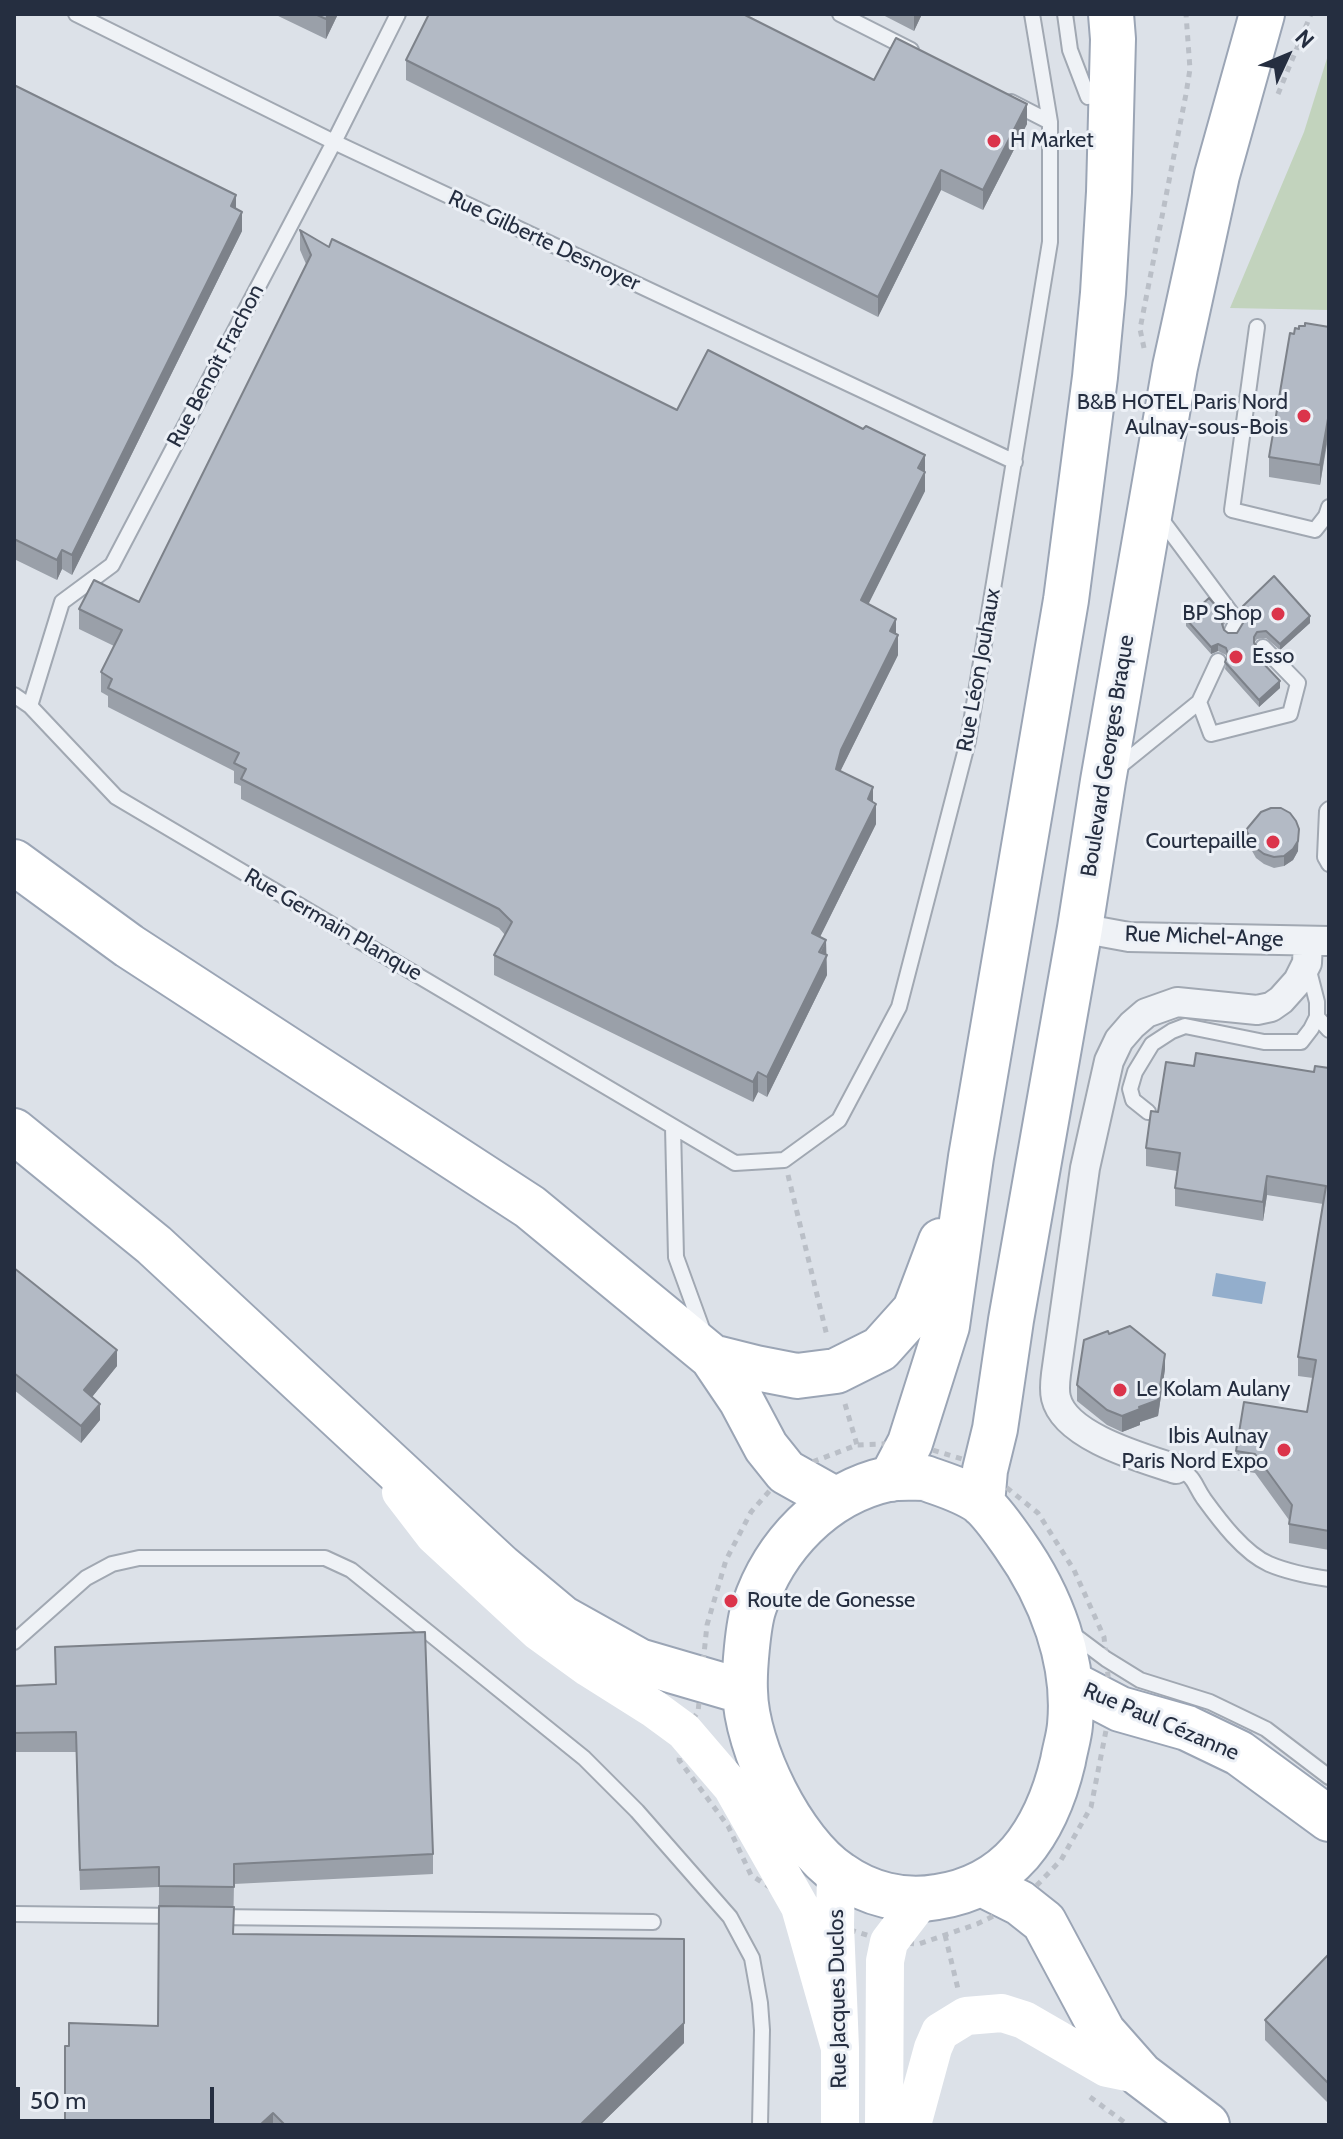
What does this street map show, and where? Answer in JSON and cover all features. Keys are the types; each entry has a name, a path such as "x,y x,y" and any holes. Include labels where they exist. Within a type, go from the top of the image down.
{"main road":[{"path":"1081,14 1088,97 1088,196 1080,323 1095,377"},
{"path":"933,1918 898,1898 859,1887 836,1872 813,1848 789,1818 761,1763 745,1692 753,1609 775,1559 808,1522 836,1500 865,1487 900,1461 947,1326 971,1157 1066,600 1095,377 1109,192 1111,14"},
{"name":"Boulevard Georges Braque","path":"983,1487 1175,367 1217,175 1262,14"},
{"path":"14,862 129,946 530,1207 712,1357 741,1400 766,1447 786,1472 836,1500"},
{"path":"14,1131 154,1245 501,1567 562,1618 639,1661 745,1692"},
{"path":"712,1357 797,1376 836,1371 880,1349 915,1310 971,1157"},
{"path":"350,1427 434,1535 538,1631 684,1731 732,1787 800,1907 840,2048"},
{"path":"889,1942 933,1918 955,1894 982,1884 1006,1869 1035,1835 1058,1785 1070,1726 1070,1683 1056,1623 1029,1565 1001,1526 983,1487 960,1490 925,1478 900,1461"},
{"name":"Rue Paul Cézanne","path":"1070,1683 1111,1705 1187,1728 1239,1753 1329,1819"},
{"name":"Rue Jacques Duclos","path":"836,1872 840,2125"},
{"path":"982,1884 1020,1903 1044,1922 1103,2032 1141,2075 1207,2125"},
{"name":"Rue Jacques Duclos","path":"884,2125 885,1961 889,1942"},
{"path":"912,2125 940,2032 966,2016 1002,2013 1024,2020 1107,2068 1141,2075"}],"street":[{"name":"Rue Michel-Ange","path":"1080,928 1129,937 1315,948"},
{"path":"1176,1469 1116,1450 1095,1439 1063,1413 1056,1401 1056,1374 1085,1168 1109,1061 1119,1040 1132,1025 1146,1013 1177,1002 1257,1010 1271,1007 1298,981 1315,948"}],"lane":[{"name":"Rue Gilberte Desnoyer","path":"76,14 334,142 1015,462"},
{"name":"Rue Benoît Frachon","path":"30,706 62,602 112,565 398,14"},
{"path":"840,14 924,57"},
{"name":"Rue Léon Jouhaux","path":"784,1160 839,1120 899,1007 968,741 1050,242 1050,122 1032,14"},
{"path":"1065,14 1070,50 1088,97"},
{"path":"994,93 1050,122"},
{"path":"1257,327 1232,510 1315,530 1329,507"},
{"path":"1151,505 1239,628"},
{"path":"1199,702 1211,734 1290,714 1298,683 1263,647"},
{"path":"1103,781 1199,702 1218,661"},
{"name":"Rue Germain Planque","path":"14,695 30,706 116,797 673,1127"},
{"path":"1329,809 1325,857 1329,864"},
{"path":"1148,1112 1133,1100 1130,1089 1135,1072 1152,1044 1172,1031 1185,1026 1264,1042 1301,1042 1317,1017 1315,948"},
{"path":"1317,1017 1329,1030"},
{"path":"673,1127 735,1163 784,1160"},
{"path":"673,1127 676,1257 712,1357"},
{"path":"1176,1469 1188,1473 1237,1541 1265,1563 1295,1573 1329,1579"},
{"path":"14,1642 86,1578 112,1564 139,1558 325,1558 351,1570 584,1758 637,1811 730,1917 752,1958 760,2003 760,2125"},
{"path":"1056,1623 1140,1680 1210,1702 1266,1729 1329,1777"},
{"path":"14,1914 190,1916"},
{"path":"206,1917 653,1922"}],"path":[{"path":"1175,367 1153,361 1142,342 1140,329 1190,69 1186,14"},
{"path":"784,1160 857,1445"},
{"path":"857,1445 900,1461 972,1462 983,1487 1038,1513 1074,1570 1104,1637 1111,1705 1091,1807 1061,1860 1020,1903 977,1924 933,1918 919,1944 889,1942 835,1925 800,1907 751,1875 728,1826 679,1760 684,1731 698,1712 707,1625 726,1560 751,1512 786,1472 857,1445"},
{"path":"933,1918 966,2016"}],"green space":[{"path":"1329,52 1329,310 1230,308 1304,132"}],"water":[{"path":"1216,1273 1266,1282 1262,1304 1212,1296"}],"building":[{"path":"429,14 743,14 874,80 896,38 1027,104 983,190 941,170 878,297 406,60"},
{"path":"14,85 236,195 231,206 242,212 72,555 62,550 57,560 14,539"},
{"path":"300,230 329,247 332,239 677,410 708,350 863,429 866,426 925,455 918,468 925,472 861,600 896,619 890,631 898,635 841,750 836,769 873,787 868,799 876,804 812,933 826,940 819,952 827,955 767,1077 758,1072 753,1082 494,955 512,922 499,909 241,779 246,769 234,763 239,753 108,688 112,679 101,672 122,630 79,609 94,580 139,602 311,255"},
{"name":"B&B HOTEL Paris Nord Aulnay-sous-Bois","path":"1305,323 1329,327 1329,413 1320,465 1269,457 1290,333 1294,334 1295,328 1305,326"},
{"path":"1274,576 1310,616 1280,644 1266,631 1257,632 1254,643 1266,657 1261,661 1280,681 1259,700 1225,662 1228,654 1226,648 1218,644 1211,647 1186,619 1209,598 1225,616 1222,624 1224,630 1237,633 1246,618 1247,612 1243,606"},
{"name":"Courtepaille","path":"1281,808 1290,813 1299,829 1298,841 1284,856 1264,854 1256,848 1246,830 1261,812"},
{"path":"1196,1053 1314,1072 1315,1066 1329,1068 1329,1531 1289,1524 1292,1505 1255,1454 1236,1451 1244,1402 1307,1412 1316,1360 1298,1357 1326,1186 1267,1176 1263,1202 1175,1188 1180,1153 1146,1148 1151,1111 1158,1112 1166,1062 1194,1066"},
{"path":"14,1268 117,1350 84,1390 100,1404 81,1426 14,1373"},
{"name":"Le Kolam Aulany","path":"1130,1326 1165,1354 1158,1400 1122,1416 1107,1410 1077,1385 1084,1340"},
{"path":"425,1632 433,1854 234,1864 234,1887 159,1886 159,1867 80,1870 76,1732 14,1733 14,1686 56,1684 55,1647"},
{"path":"159,1906 234,1907 233,1934 684,1939 684,2023 580,2125 285,2125 273,2113 260,2125 65,2125 65,2046 69,2046 69,2023 158,2026"},
{"path":"1329,1954 1329,2084 1265,2020"}],"place":[{"name":"H Market","path":"994,141"},
{"name":"B&B HOTEL Paris Nord Aulnay-sous-Bois","path":"1304,416"},
{"name":"BP Shop","path":"1278,614"},
{"name":"Esso","path":"1236,657"},
{"name":"Courtepaille","path":"1273,842"},
{"name":"Le Kolam Aulany","path":"1120,1390"},
{"name":"Ibis Aulnay Paris Nord Expo","path":"1284,1450"},
{"name":"Route de Gonesse","path":"731,1601"}]}
